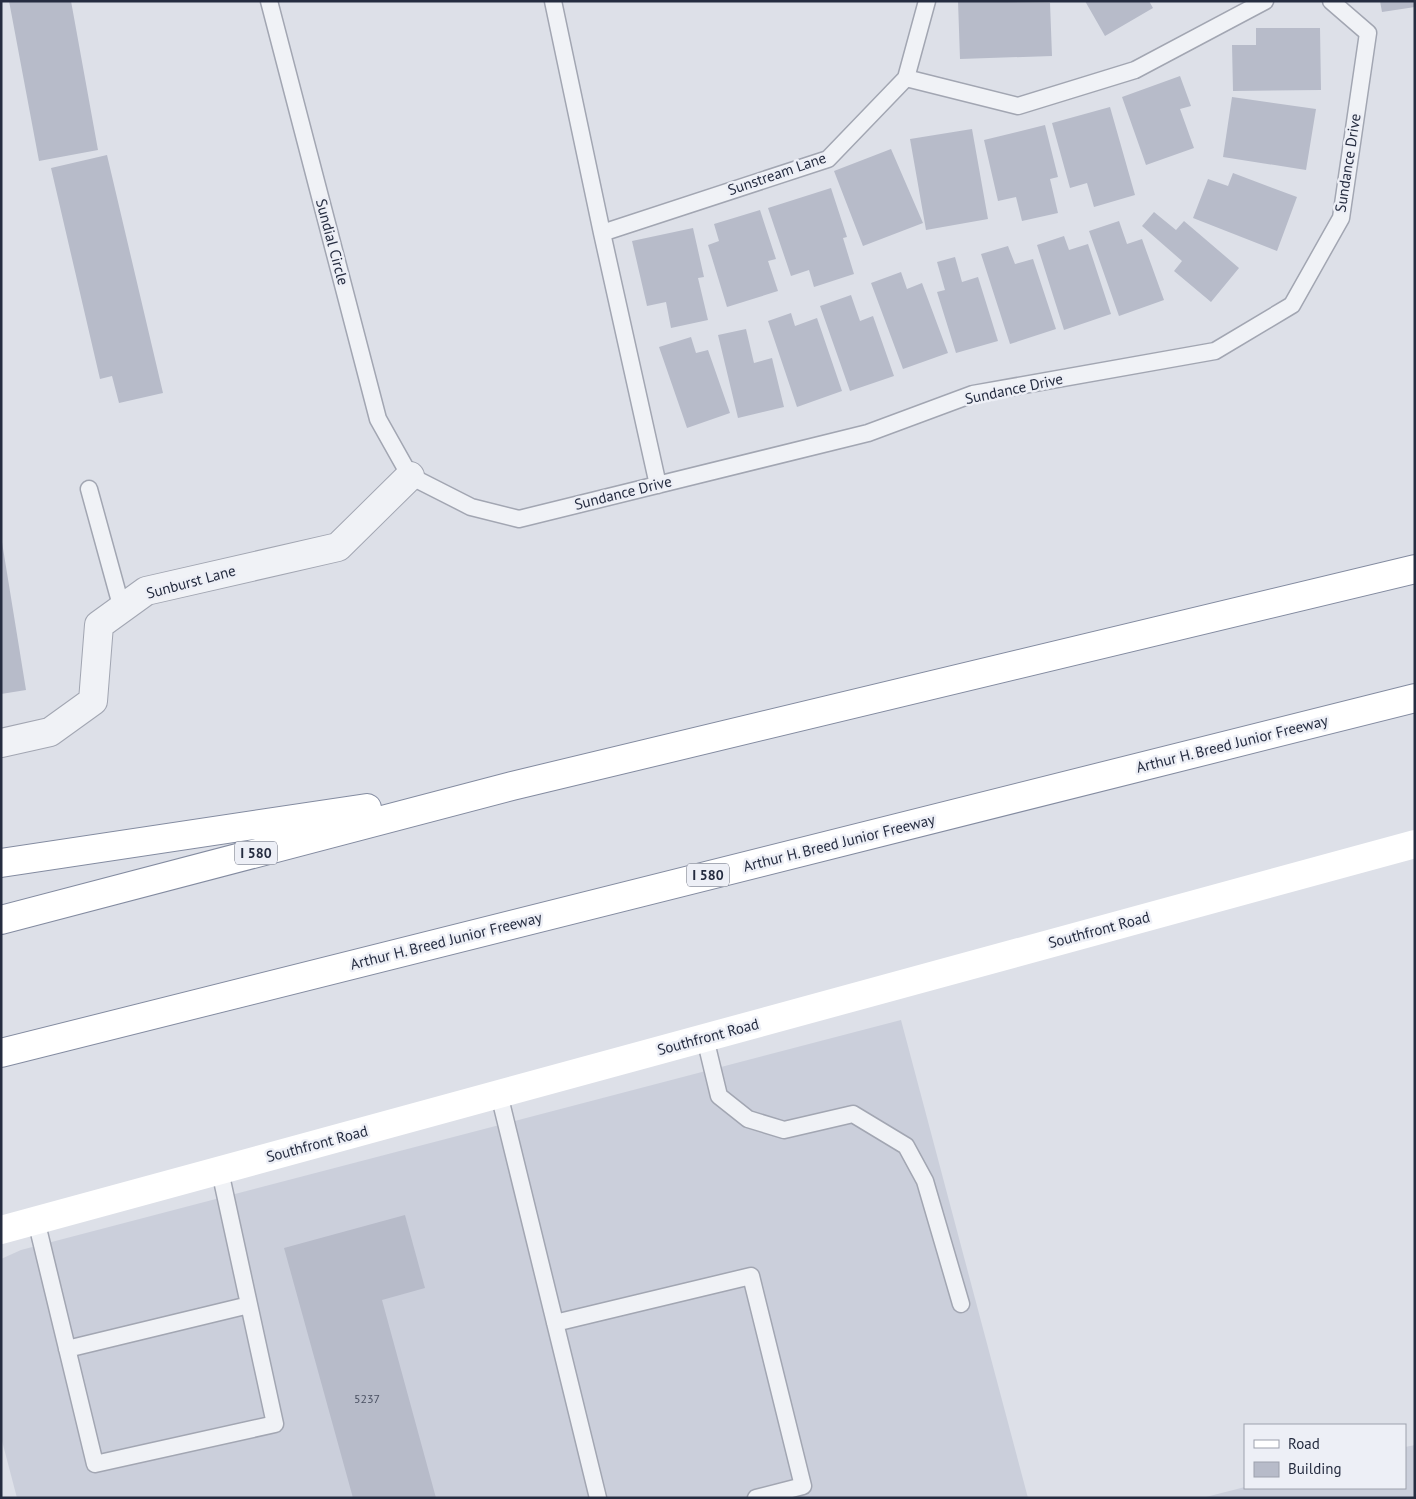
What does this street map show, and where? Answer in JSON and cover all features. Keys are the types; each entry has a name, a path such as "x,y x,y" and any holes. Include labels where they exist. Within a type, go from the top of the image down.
{"main road":[{"name":"I 580","path":"1,920 512,786 1415,569"},
{"name":"Arthur H. Breed Junior Freeway","path":"1,1053 1415,698"},
{"path":"1,863 512,786"},
{"name":"Southfront Road","path":"1,1230 1415,844"}],"street":[{"name":"Sunburst Lane","path":"1,743 50,732 93,701 99,625 146,591 338,547 410,476"}],"lane":[{"name":"Sundial Circle","path":"269,1 378,419 410,476"},
{"path":"553,1 658,485"},
{"name":"Sunstream Lane","path":"602,233 828,159 906,78 927,1"},
{"path":"906,78 1018,106 1135,70 1265,1"},
{"name":"Sundance Drive","path":"410,476 471,507 519,519 868,433 973,394 1215,351 1292,305 1341,218 1368,32 1331,1"},
{"path":"90,489 122,609"},
{"path":"705,1038 719,1096 748,1119 784,1130 853,1114 906,1146 925,1182 961,1304"},
{"path":"500,1094 598,1498"},
{"path":"36,1220 95,1464 275,1424 220,1170"},
{"path":"555,1323 751,1276 803,1486 756,1498"},
{"path":"68,1349 249,1306"}],"shaded area":[{"path":"901,1020 1028,1498 17,1498 1,1437 1,1259 21,1250"},
{"path":"1415,1445 1415,1498 1202,1498 1244,1487 1244,1489 1406,1489 1406,1447"}],"building":[{"path":"9,1 71,1 98,150 39,161"},
{"path":"958,1 1050,3 1052,56 960,59"},
{"path":"1085,1 1149,1 1153,8 1105,36"},
{"path":"1380,1 1415,1 1415,7 1382,12"},
{"path":"1256,28 1320,28 1321,90 1233,91 1232,45 1256,45"},
{"path":"1180,76 1191,106 1180,109 1194,148 1146,165 1122,97"},
{"path":"1232,97 1316,109 1306,170 1223,157"},
{"path":"1110,107 1135,195 1094,207 1087,183 1070,188 1052,123"},
{"path":"1045,125 1058,177 1050,179 1058,213 1022,221 1016,197 998,201 984,140"},
{"path":"972,129 988,219 926,230 910,139"},
{"path":"891,149 923,223 863,246 834,171"},
{"path":"107,155 163,393 119,403 112,376 100,379 51,168"},
{"path":"1233,173 1297,197 1277,251 1193,218 1208,179 1228,186"},
{"path":"831,188 847,237 843,238 854,274 814,287 809,270 791,276 768,208"},
{"path":"760,210 776,259 768,261 778,291 727,307 708,245 719,241 714,224"},
{"path":"1154,212 1176,230 1184,221 1239,268 1211,302 1174,271 1182,261 1142,226"},
{"path":"1119,221 1127,244 1142,239 1164,300 1119,316 1089,231"},
{"path":"693,228 704,277 698,278 708,320 671,328 666,302 647,306 632,241"},
{"path":"1064,236 1069,250 1088,244 1111,314 1064,330 1037,245"},
{"path":"1008,246 1015,264 1033,259 1056,329 1010,344 981,254"},
{"path":"955,257 962,282 978,277 998,341 956,353 937,292 945,290 937,262"},
{"path":"901,272 907,289 922,283 948,353 903,369 871,283"},
{"path":"851,295 860,321 873,316 894,376 850,391 820,306"},
{"path":"791,313 795,326 817,318 842,391 797,407 768,321"},
{"path":"746,329 754,363 772,358 784,407 738,418 718,335"},
{"path":"691,337 696,353 708,350 730,413 687,428 659,347"},
{"path":"1,536 26,690 1,694"},
{"path":"405,1215 425,1288 382,1300 436,1498 353,1498 284,1248"}]}
